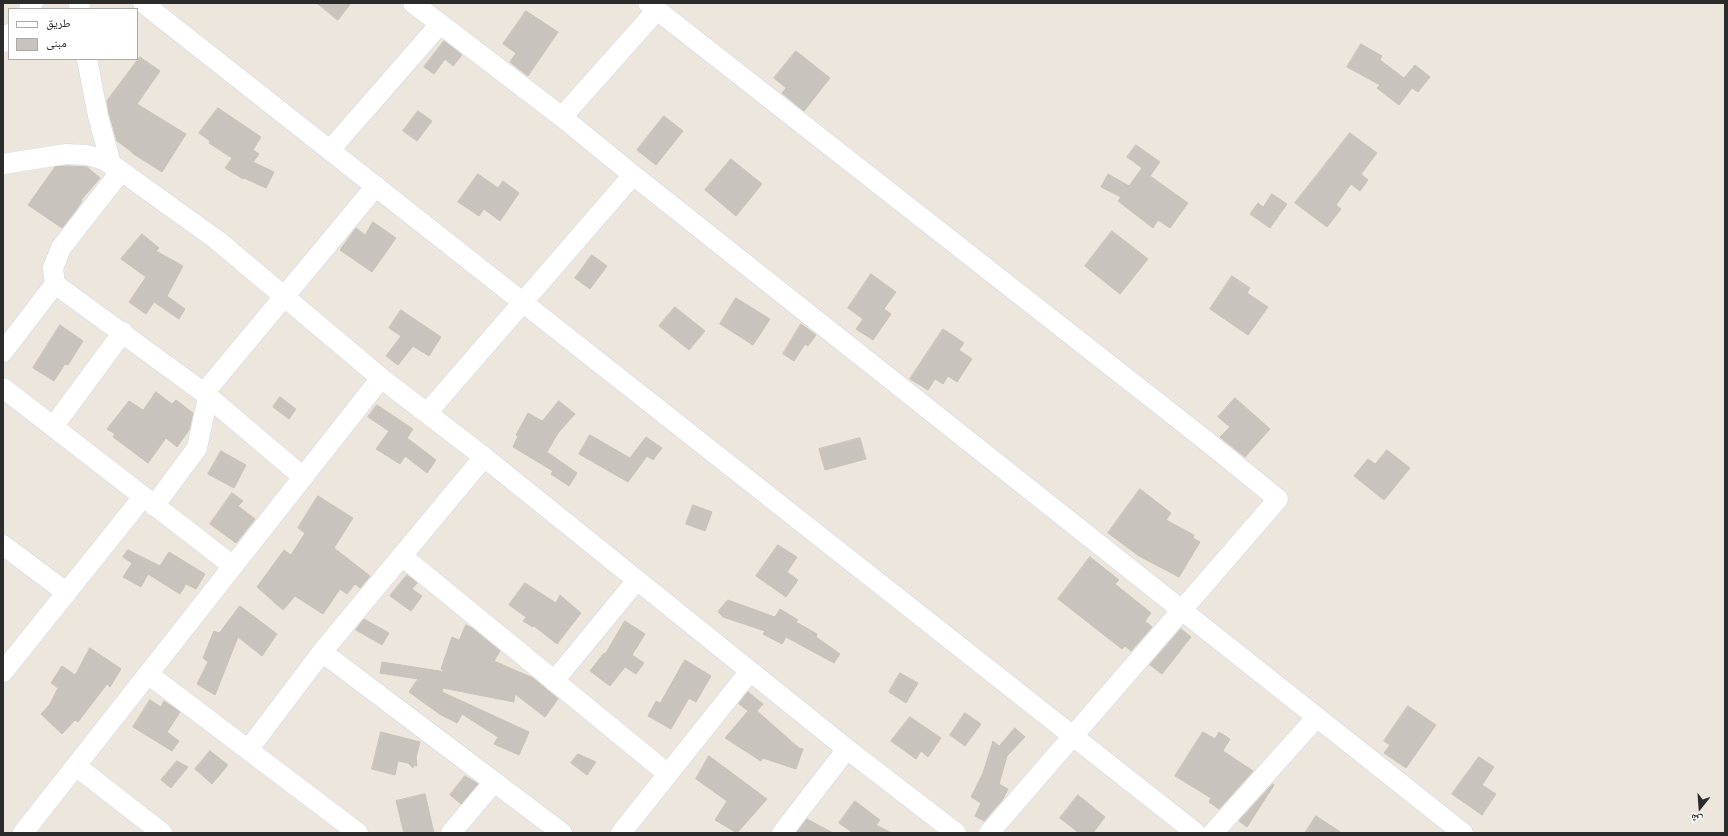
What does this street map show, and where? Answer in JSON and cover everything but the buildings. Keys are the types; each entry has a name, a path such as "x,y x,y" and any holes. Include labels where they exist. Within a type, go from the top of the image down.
{"street":[{"path":"143,3 1196,833"},
{"path":"413,3 562,117 1316,718 1464,833"},
{"path":"562,117 652,6 1204,439 1278,499 989,833"},
{"path":"330,150 440,24"},
{"path":"87,60 98,116 116,168"},
{"path":"3,164 66,154 87,155 116,168 217,240 381,378 484,457 847,749 956,833"},
{"path":"3,352 55,284 53,268 62,248 116,168"},
{"path":"427,413 633,175"},
{"path":"3,672 67,593 197,448 206,395 284,296 376,186"},
{"path":"55,284 206,395 303,476"},
{"path":"53,427 122,332"},
{"path":"23,833 381,378"},
{"path":"3,388 233,566"},
{"path":"248,750 322,652 484,457"},
{"path":"3,545 67,593"},
{"path":"402,556 668,774"},
{"path":"554,681 636,580"},
{"path":"322,652 562,833"},
{"path":"621,833 750,671"},
{"path":"148,674 358,833"},
{"path":"1213,833 1316,718"},
{"path":"782,833 847,749"},
{"path":"76,766 162,833"},
{"path":"451,833 494,782"}]}
